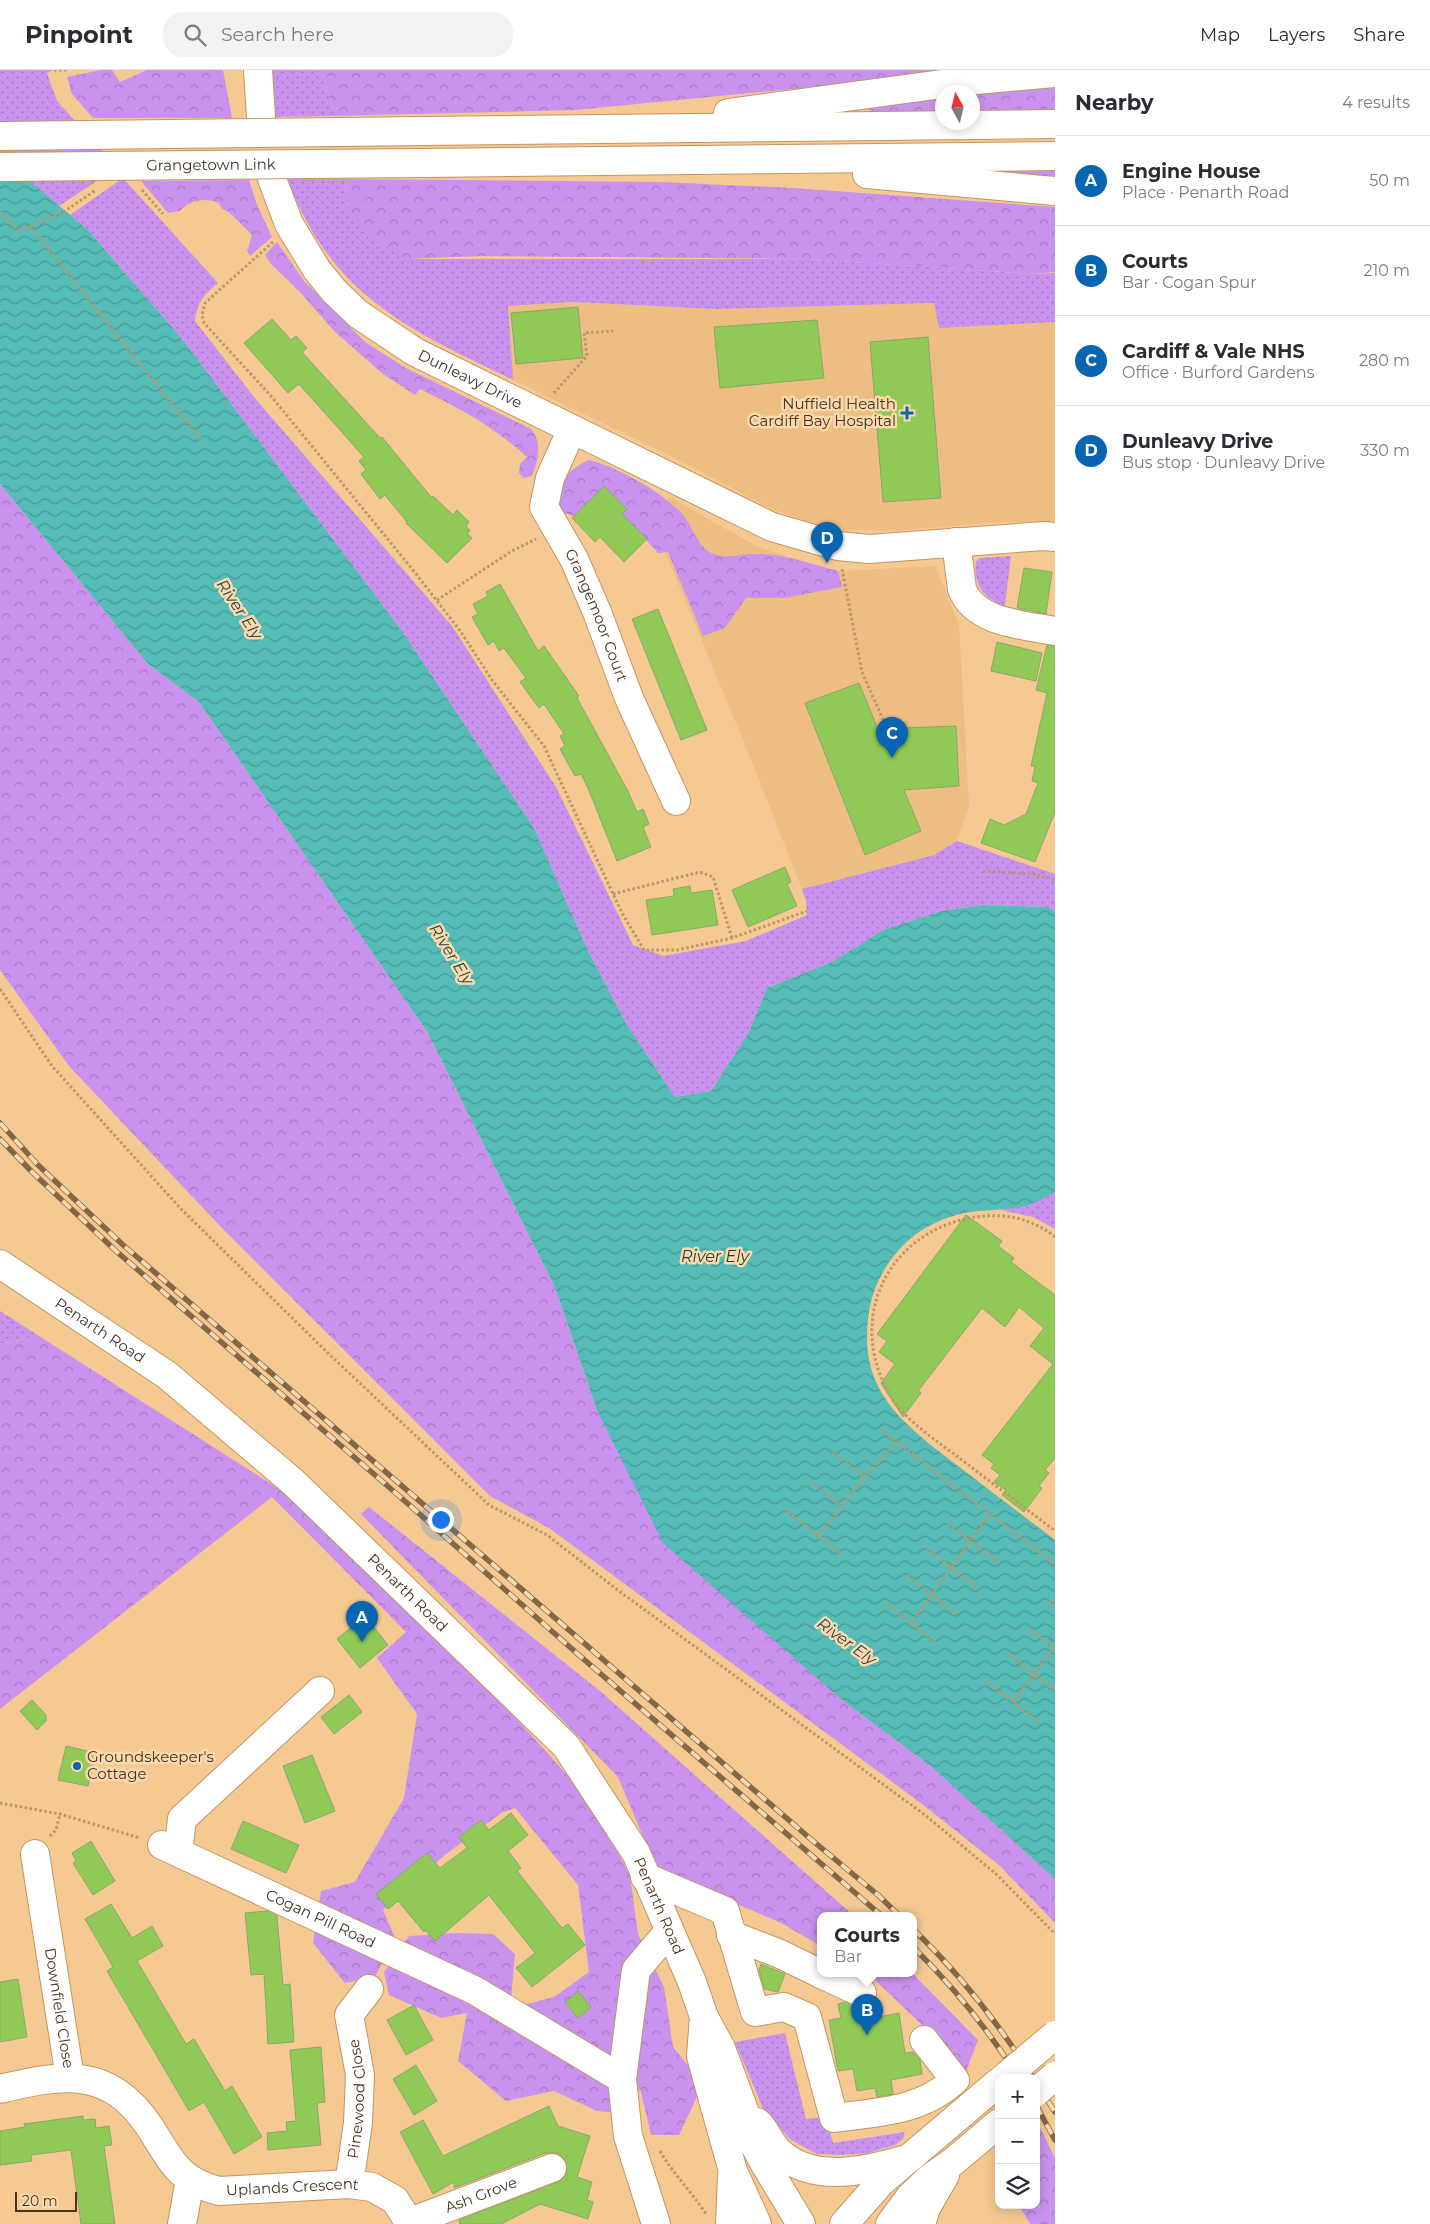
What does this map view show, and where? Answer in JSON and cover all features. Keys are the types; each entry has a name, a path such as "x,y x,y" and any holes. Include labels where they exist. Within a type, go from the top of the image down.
{"main road":[{"path":"258,70 262,117"},
{"path":"610,129 964,81 1055,73"},
{"path":"610,129 1055,124"},
{"name":"Grangetown Link","path":"0,136 610,129"},
{"path":"725,160 1055,156"},
{"path":"725,160 1055,191"},
{"name":"Grangetown Link","path":"0,167 725,160"},
{"name":"Dunleavy Drive","path":"272,179 289,224 317,270 334,291 358,314 415,352 772,527 838,546 870,549 1055,537"},
{"name":"Grangemoor Court","path":"572,429 550,478 544,508 574,559 629,698 676,801"},
{"path":"956,542 962,589 973,605 990,617 1055,631"},
{"name":"Penarth Road","path":"0,1264 167,1376 293,1482 566,1746 636,1853 644,1876 692,1982 704,2017 721,2048 744,2110 748,2132 762,2161 801,2224"},
{"path":"170,1849 182,1818 320,1691"},
{"name":"Cogan Pill Road","path":"170,1849 474,1990 622,2079"},
{"name":"Downfield Close","path":"35,1854 70,2078"},
{"path":"644,1876 725,1911 755,2012 784,2007 807,2018 834,2118 917,2105 946,2088 955,2080 924,2040"},
{"path":"656,2224 628,2136 622,2079 636,1970 668,1931"},
{"path":"731,1935 778,1953 817,1972"},
{"path":"827,1977 862,1993"},
{"name":"Pinewood Close","path":"349,2184 358,2123 360,2075 349,2015 369,1989"},
{"name":"Penarth Road","path":"704,2017 702,2056 733,2171 757,2224"},
{"path":"1009,2074 1055,2035"},
{"path":"1040,2089 1055,2076"},
{"name":"Uplands Crescent","path":"0,2089 32,2082 70,2078 90,2080 106,2086 123,2096 149,2127 167,2157 190,2180 203,2187 219,2191 349,2184 372,2187 395,2200 410,2223"},
{"path":"844,2224 867,2196 991,2089"},
{"path":"744,2110 762,2126 770,2143 782,2155 804,2166 822,2171 847,2172 877,2168 909,2158"},
{"path":"890,2224 910,2197 930,2178 954,2161 995,2126"},
{"path":"921,2224 938,2186 954,2161"},
{"name":"Ash Grove","path":"410,2223 552,2168"},
{"path":"719,2221 733,2171"},
{"path":"182,2224 190,2180"}],"path":[{"path":"57,70 67,70"},
{"path":"0,212 18,231 65,211"},
{"path":"30,226 202,441"},
{"path":"276,239 205,303 202,315 204,323 271,396 436,600 461,632 492,680 544,746 613,894 644,950 677,950 732,938 807,911"},
{"path":"552,395 587,356 584,333 613,331"},
{"path":"436,600 512,551 556,530"},
{"path":"838,546 862,672 885,724"},
{"path":"983,871 1034,874 1055,880"},
{"path":"613,894 700,872 712,877 732,938"},
{"path":"0,989 52,1066 181,1209 330,1355 489,1505 547,1535 925,1815 996,1874 1055,1934"},
{"path":"1055,1237 1036,1224 1010,1217 976,1217 943,1225 915,1241 898,1259 880,1292 872,1327 878,1372 888,1392 908,1417 1055,1531"},
{"path":"880,1429 1055,1564"},
{"path":"819,1535 865,1476 896,1442"},
{"path":"833,1452 865,1476"},
{"path":"813,1483 842,1506"},
{"path":"784,1509 843,1555"},
{"path":"911,1624 950,1567 990,1514"},
{"path":"948,1524 998,1562"},
{"path":"927,1549 979,1589"},
{"path":"907,1576 958,1614"},
{"path":"1050,1601 1055,1606"},
{"path":"886,1603 935,1642"},
{"path":"1012,1701 1055,1648 1029,1629"},
{"path":"1009,1654 1055,1691"},
{"path":"987,1682 1040,1723"},
{"path":"0,1803 60,1814 170,1849"},
{"path":"56,1830 60,1814"},
{"path":"655,2143 672,2172 719,2221"}],"shaded area":[{"path":"573,302 715,309 935,303 939,327 1055,320 1055,522 1003,522 890,531 848,530 805,521 772,509 673,457 513,380 507,306"},
{"path":"668,496 758,547 806,563 838,571 935,566 959,624 969,806 957,841 934,855 802,889 748,752 661,542"}],"green space":[{"path":"0,70 53,70 47,73 57,101 118,167 59,206 0,161"},
{"path":"101,70 112,70 120,82 147,70 223,70 232,118 93,118 72,94 67,77"},
{"path":"271,70 321,70 335,116 274,117"},
{"path":"321,70 988,70 575,110 335,116"},
{"path":"1055,85 1055,111 980,112 980,92"},
{"path":"935,96 935,112 874,113 867,109 871,102"},
{"path":"1055,168 1055,182 966,176 970,169"},
{"path":"123,178 218,283 202,299 197,309 195,321 254,397 452,626 556,787 633,945 663,956 746,941 807,915 806,901 802,889 934,855 957,841 1055,874 1055,912 1048,907 985,905 941,911 883,930 832,962 767,988 749,1032 711,1091 675,1097 627,1025 588,951 534,828 402,631 183,340 88,230 70,215"},
{"path":"284,179 345,179 347,208 406,259 809,259 1032,274 1055,273 1055,322 939,328 934,303 715,309 573,302 508,306 513,380 415,330 387,312 361,291 337,266 316,237 297,202 292,202"},
{"path":"345,179 661,182 793,188 1055,207 1055,272 1032,274 809,259 481,256 406,259 376,240 347,208"},
{"path":"249,180 257,205 272,237 250,256 247,251 252,235 229,212 222,209 219,203 203,200 188,204 180,211 168,213 141,181"},
{"path":"277,242 304,281 365,342 406,368 531,429 535,434 538,446 536,464 532,476 524,478 519,473 520,464 527,457 489,427 420,389 415,395 383,374 334,331 300,292 271,264 265,255"},
{"path":"589,460 628,475 668,501 686,519 700,542 711,553 721,556 763,554 796,560 838,571 842,587 784,598 746,598 725,628 703,636 668,552 658,553 621,513 574,516 558,511 558,495 564,480 575,468"},
{"path":"0,484 148,664 199,702 428,1033 555,1287 597,1410 842,1700 932,1767 1055,1879 1055,1923 999,1865 922,1804 549,1528 490,1496 220,1226 69,1066 0,970"},
{"path":"1011,556 1005,606 997,603 985,594 978,583 975,569 976,561 980,558"},
{"path":"1055,1192 1055,1229 1033,1217 1000,1210 1030,1204"},
{"path":"0,1311 39,1336 0,1344"},
{"path":"39,1336 279,1489 454,1649 594,1805 630,1876 638,1934 664,1987 673,2047 703,2084 679,2135 651,2135 640,2088 631,2114 597,2111 554,2091 506,2101 458,2061 467,2013 441,2018 389,1995 384,1972 409,1936 458,1933 493,1934 515,1954 511,2000 527,2004 554,1997 589,1972 578,1885 515,1808 501,1813 445,1855 383,1910 395,1938 375,1977 345,1983 313,1943 321,1891 355,1882 404,1798 417,1714 377,1658 406,1632 272,1497 0,1709 0,1344"},
{"path":"369,1507 600,1691 849,1912 817,1912 817,1944 779,1922 676,1878 655,1865 618,1777 361,1514"},
{"path":"872,1977 916,1977 978,2040 965,2074 926,2029"},
{"path":"785,2033 806,2119 826,2117 833,2143 905,2132 903,2139 895,2145 868,2153 841,2155 817,2154 791,2140 765,2113 735,2042"},
{"path":"1040,2127 1055,2158 1055,2224 1030,2224 1021,2209 1040,2209"}],"water":[{"name":"River Ely","path":"0,156 88,230 183,340 402,631 534,828 588,951 627,1025 675,1097 711,1091 749,1032 767,988 832,962 883,930 941,911 984,905 1048,907 1055,912 1055,1192 1025,1206 957,1215 922,1230 904,1245 882,1273 870,1306 867,1336 869,1361 877,1383 888,1402 903,1420 940,1452 1055,1540 1055,1879 932,1767 842,1700 663,1543 597,1410 555,1287 428,1033 199,702 148,664 0,484"}],"building":[{"path":"578,307 583,358 516,364 511,313"},
{"path":"272,319 291,340 296,336 307,348 302,352 380,438 382,437 431,497 433,496 453,515 457,510 469,522 466,526 470,531 467,534 472,538 447,563 406,523 385,495 380,499 361,474 366,470 359,461 364,457 299,384 288,393 244,343"},
{"path":"817,320 824,378 720,388 714,327"},
{"name":"Nuffield Health Cardiff Bay Hospital","path":"928,337 941,498 883,502 870,342"},
{"path":"604,486 627,509 622,514 647,539 624,562 600,537 595,542 572,518"},
{"path":"1024,568 1052,572 1046,614 1017,608"},
{"path":"500,584 538,651 544,646 579,696 577,698 628,791 637,812 643,809 649,824 643,827 651,847 617,861 581,774 575,776 560,749 565,746 560,736 564,734 544,704 539,708 520,682 526,678 504,648 499,651 494,641 488,645 472,617 478,614 473,604 488,596 486,592"},
{"path":"658,609 707,730 681,740 632,619"},
{"path":"997,642 1042,653 1036,681 991,671"},
{"path":"1047,645 1055,646 1055,812 1035,862 981,843 990,819 1004,825 1026,814 1038,783 1032,781 1035,766 1031,766 1047,693 1036,690"},
{"path":"859,683 878,729 956,726 959,786 904,790 921,831 865,855 805,703"},
{"path":"785,867 791,882 787,884 797,906 748,927 732,890"},
{"path":"690,886 691,893 712,890 718,925 652,935 646,900 674,896 673,889"},
{"path":"966,1215 1002,1241 998,1246 1014,1258 1011,1262 1055,1295 1055,1458 1045,1470 1049,1473 1039,1486 1042,1488 1024,1512 1002,1495 1006,1490 994,1482 1000,1475 991,1468 994,1464 982,1455 1053,1364 1030,1346 1044,1328 1019,1307 1005,1327 982,1308 918,1391 921,1393 903,1417 881,1383 895,1364 879,1352 887,1341 877,1334"},
{"path":"365,1616 388,1645 360,1668 337,1639"},
{"path":"349,1695 362,1712 334,1734 321,1717"},
{"path":"32,1700 46,1715 46,1721 37,1730 20,1711"},
{"name":"Groundskeeper's Cottage","path":"66,1746 96,1753 88,1786 58,1780"},
{"path":"312,1755 335,1811 305,1823 283,1766"},
{"path":"511,1813 528,1835 508,1851 521,1868 517,1871 562,1928 568,1924 585,1945 532,1987 516,1968 535,1953 489,1895 435,1941 425,1930 424,1932 398,1901 388,1909 376,1894 427,1853 440,1868 467,1848 459,1837 481,1820 489,1830"},
{"path":"243,1821 299,1845 286,1873 231,1849"},
{"path":"91,1841 115,1881 93,1895 73,1863 76,1861 72,1853"},
{"path":"111,1904 132,1938 152,1926 163,1946 137,1961 186,2044 194,2039 225,2091 232,2086 262,2137 234,2154 204,2102 189,2111 107,1971 113,1967 85,1919"},
{"path":"267,1911 277,1916 283,1985 290,1984 294,2042 268,2044 264,1974 251,1975 245,1913"},
{"path":"761,1964 785,1974 778,1992 764,1989 759,1970"},
{"path":"18,1979 27,2037 0,2042 0,1982"},
{"path":"578,1991 591,2007 578,2018 565,2003"},
{"path":"845,2002 863,2009 871,2006 873,2018 899,2013 905,2053 913,2052 920,2060 922,2074 891,2080 893,2094 877,2097 875,2088 857,2091 853,2069 838,2071 829,2020 841,2018 838,2004"},
{"path":"414,2005 433,2040 406,2055 387,2020"},
{"path":"321,2047 325,2102 317,2103 321,2145 268,2150 267,2133 287,2131 286,2122 296,2121 290,2050"},
{"path":"416,2065 437,2101 414,2115 393,2079"},
{"path":"549,2106 558,2126 590,2136 577,2177 592,2182 587,2200 593,2202 588,2219 540,2204 501,2224 460,2224 459,2220 558,2182 567,2171 566,2162 555,2153 546,2153 454,2188 454,2182 433,2194 400,2132 423,2120 443,2156"},
{"path":"83,2116 83,2120 95,2119 96,2128 109,2126 112,2145 104,2146 115,2224 81,2224 71,2150 31,2155 32,2161 0,2165 0,2131 25,2127 24,2124"}],"railway":[{"path":"0,1123 38,1165 122,1244 896,1912"},
{"path":"0,1139 32,1172 116,1251 398,1495 580,1656 877,1912"},
{"path":"917,1933 978,2000 1030,2074"},
{"path":"917,1951 970,2010 1016,2074"},
{"path":"1040,2089 1055,2112"},
{"path":"1040,2112 1055,2140"}],"place":[{"name":"Nuffield Health Cardiff Bay Hospital","path":"907,413"},
{"name":"Dunleavy Drive","path":"827,563"},
{"name":"Cardiff & Vale NHS","path":"892,758"},
{"name":"Engine House","path":"362,1642"},
{"name":"Groundskeeper's Cottage","path":"77,1766"},
{"name":"Courts","path":"867,2035"}]}
